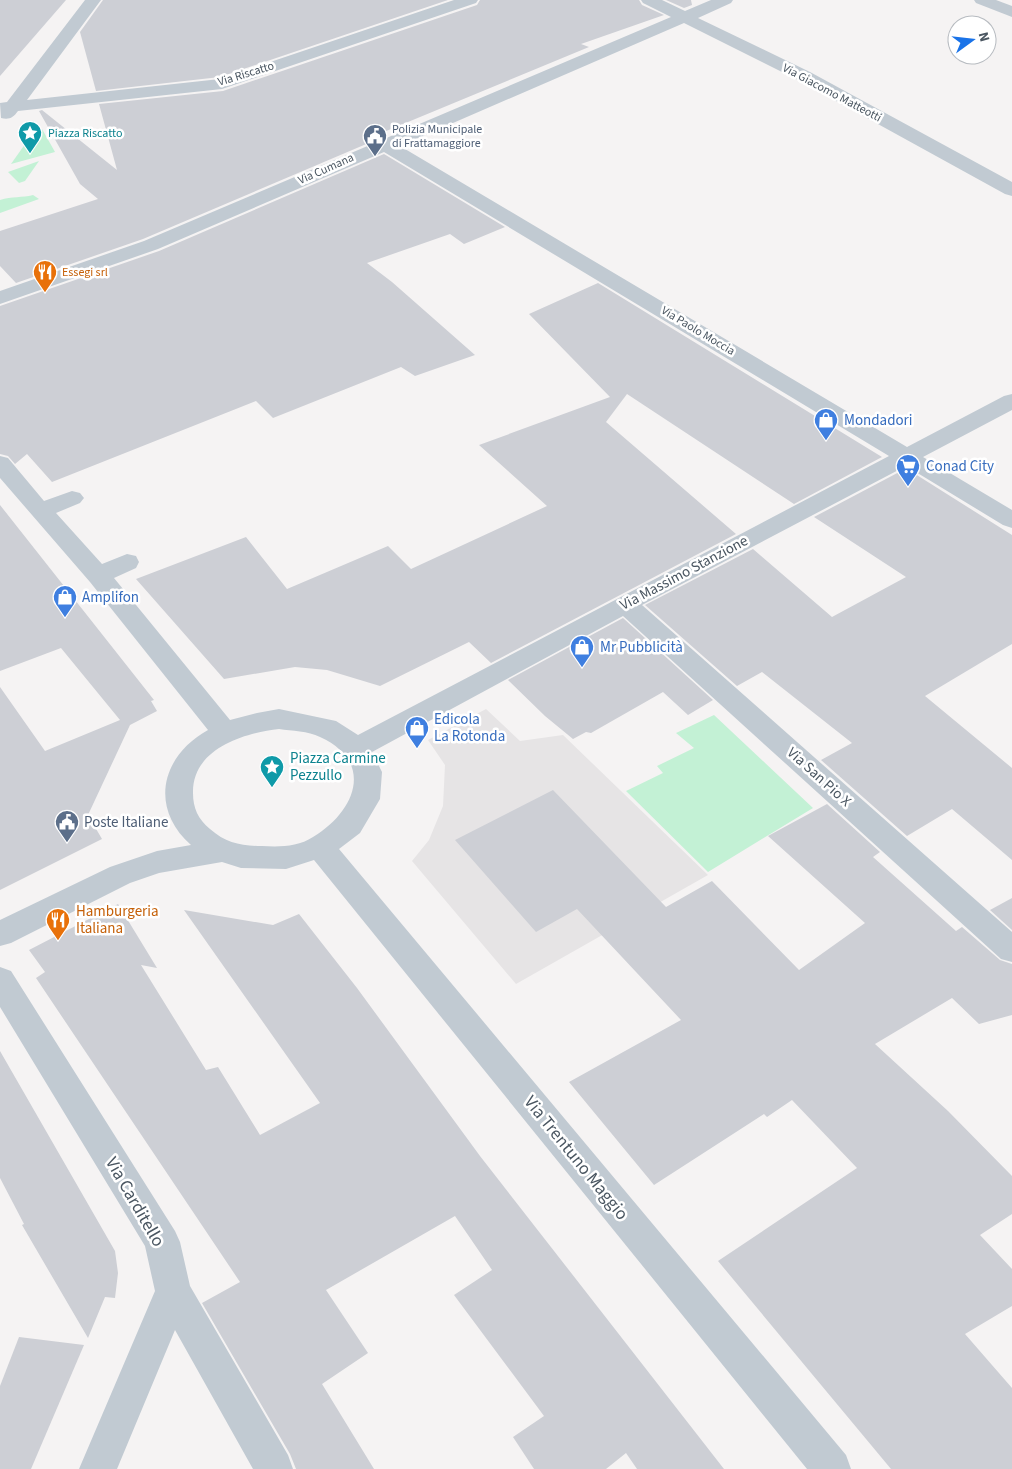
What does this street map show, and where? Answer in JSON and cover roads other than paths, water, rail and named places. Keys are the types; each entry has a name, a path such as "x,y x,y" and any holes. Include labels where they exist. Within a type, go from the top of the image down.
{"street":[{"path":"0,124 6,106 93,0"},
{"name":"Via Riscatto","path":"6,106 222,84 470,0"},
{"name":"Via Giacomo Matteotti","path":"649,0 682,18 804,76 1012,190"},
{"name":"Via Cumana","path":"3,296 151,244 725,0"},
{"path":"982,0 1012,12"},
{"name":"Via Paolo Moccia","path":"384,144 1012,520"},
{"name":"Via Massimo Stanzione","path":"356,748 625,604 1012,401"},
{"path":"0,463 40,511 99,576 225,732"},
{"path":"40,511 72,498"},
{"path":"99,576 127,562"},
{"name":"Via San Pio X","path":"625,604 1012,950"},
{"path":"298,720 331,730 345,738 356,748 365,762 369,777 368,792 363,808 353,823 338,836 320,847 302,854 281,858 254,858 223,851 207,843 194,833 179,807 178,793 187,765 197,752 225,732 261,721 298,720"},
{"name":"Via Trentuno Maggio","path":"320,847 832,1469"},
{"path":"0,934 102,883 139,868 157,862 223,851"},
{"name":"Via Carditello","path":"0,980 162,1242 173,1291 274,1469"},
{"path":"98,1469 173,1291"}],"place":[{"name":"Piazza Riscatto","path":"30,154"},
{"name":"Polizia Municipale di Frattamaggiore","path":"375,157"},
{"name":"Essegi srl","path":"45,293"},
{"name":"Mondadori","path":"826,441"},
{"name":"Conad City","path":"908,487"},
{"name":"Amplifon","path":"65,618"},
{"name":"Mr Pubblicità","path":"582,668"},
{"name":"Edicola La Rotonda","path":"417,749"},
{"name":"Piazza Carmine Pezzullo","path":"272,788"},
{"name":"Poste Italiane","path":"67,843"},
{"name":"Hamburgeria Italiana","path":"58,941"}]}
